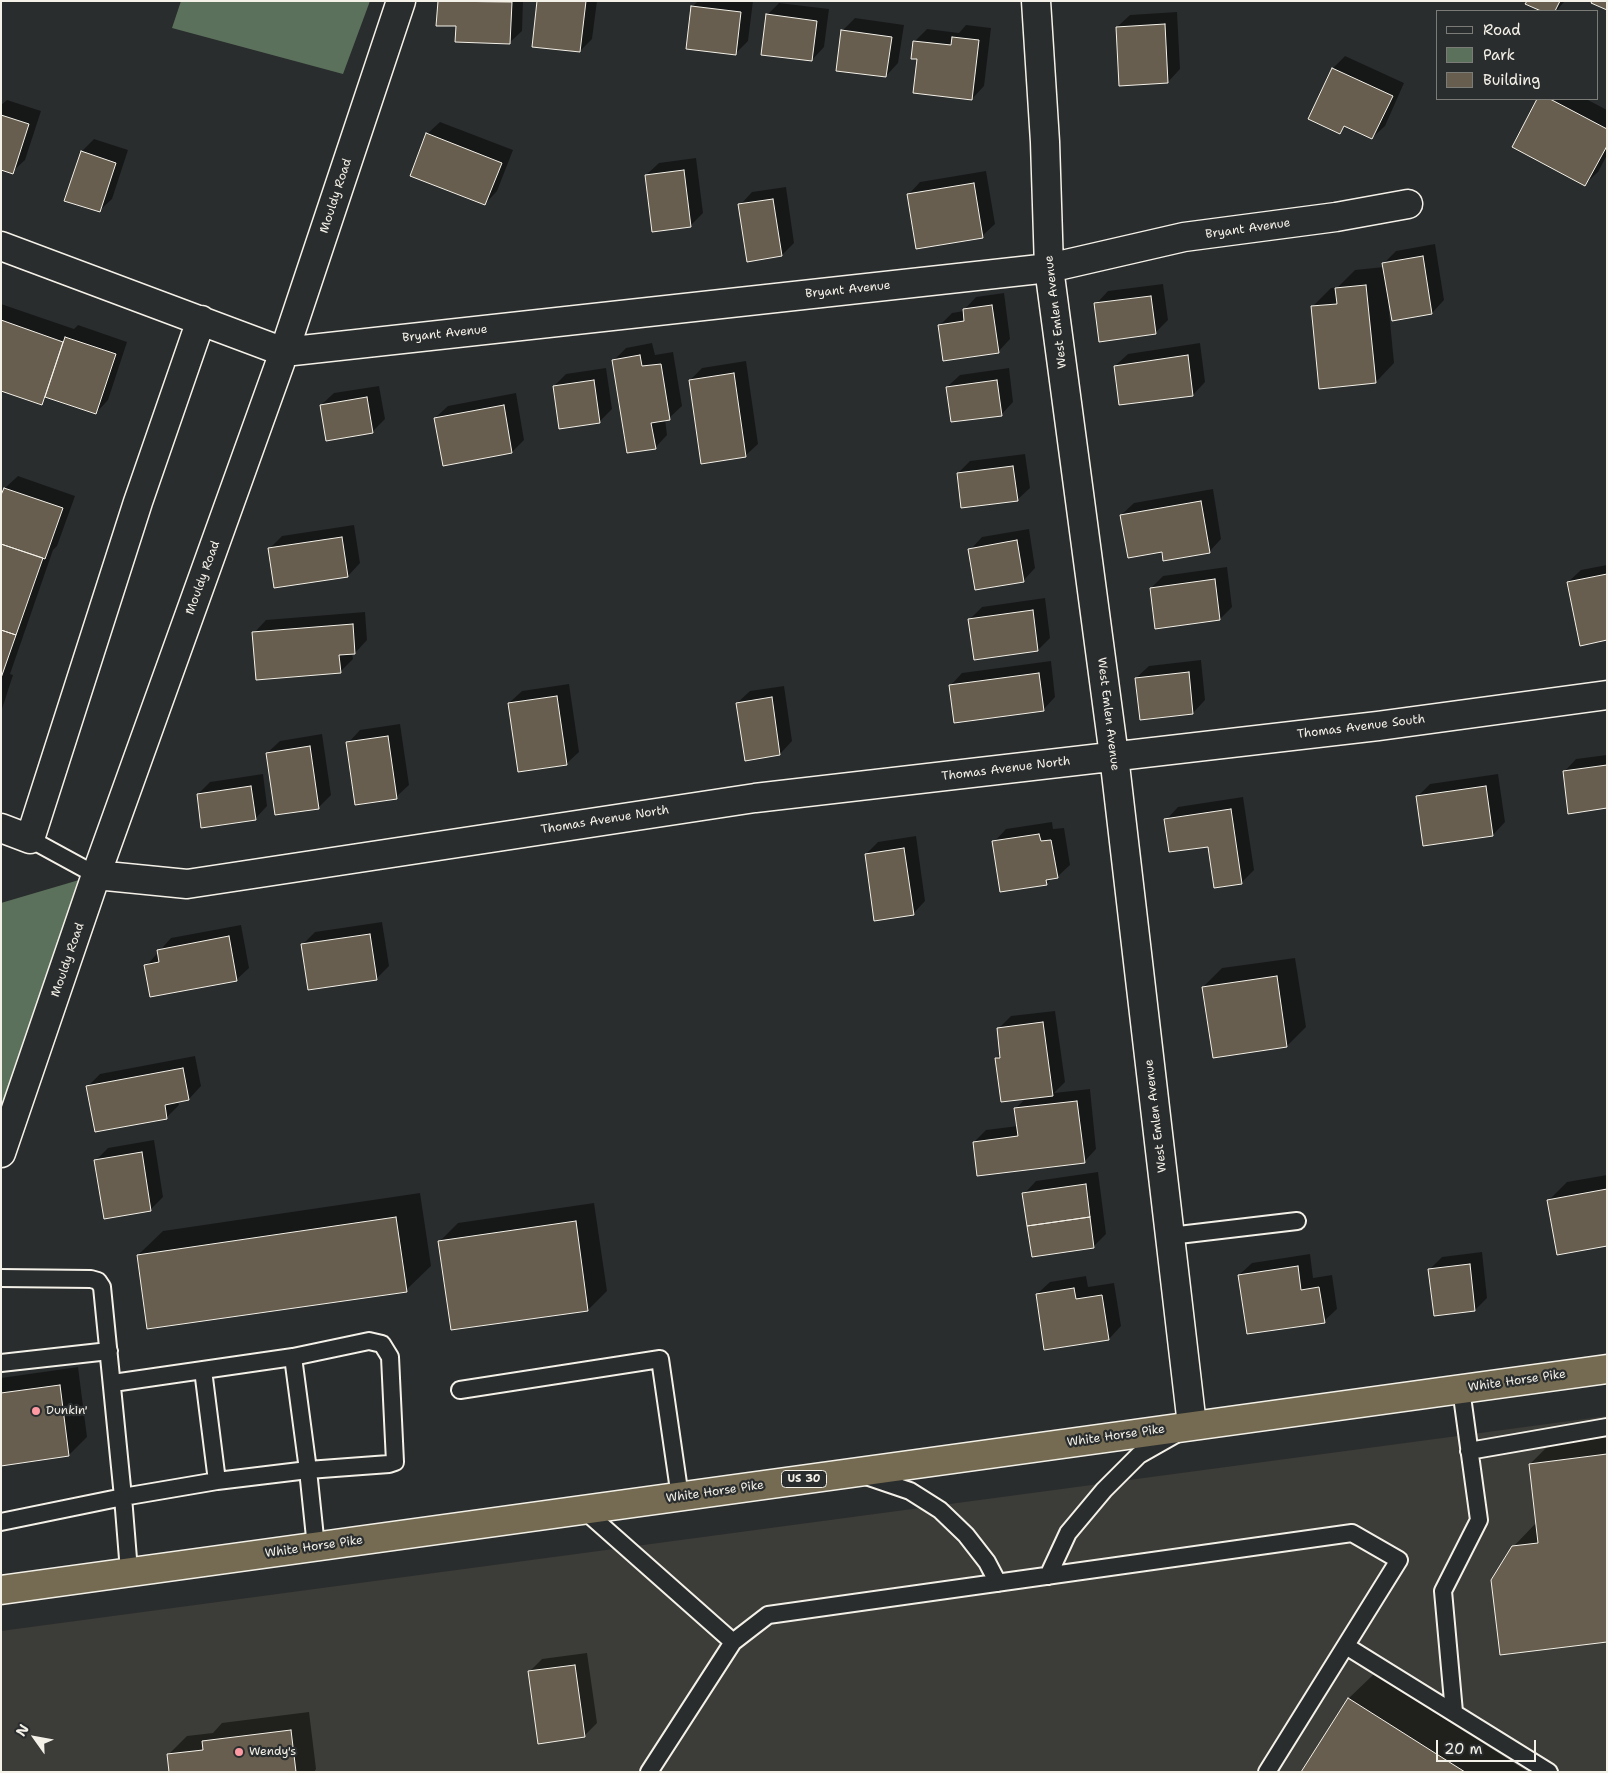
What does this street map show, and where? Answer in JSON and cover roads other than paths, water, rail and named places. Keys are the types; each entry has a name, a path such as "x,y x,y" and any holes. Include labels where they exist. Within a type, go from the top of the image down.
{"highway":[{"name":"White Horse Pike","path":"1,1590 1607,1369"}],"street":[{"name":"Mouldy Road","path":"1,1154 96,875 284,352 401,1"},
{"name":"West Emlen Avenue","path":"1036,1 1045,142 1049,268 1114,756 1192,1426"},
{"name":"Bryant Avenue","path":"284,352 1049,268 1184,237 1336,217 1408,204"},
{"path":"1,246 284,352"},
{"path":"1,828 30,840 138,502 201,320"},
{"name":"Thomas Avenue South","path":"1114,756 1378,726 1607,695"},
{"name":"Thomas Avenue North","path":"96,875 188,884 755,798 1114,756"}],"lane":[{"path":"30,840 96,875"},
{"path":"1170,1236 1296,1221"},
{"path":"1,1278 98,1280 102,1287 113,1383 129,1572"},
{"path":"1,1522 123,1497 217,1481 395,1462 390,1357 382,1344 369,1341 293,1357 113,1383"},
{"path":"1,1363 109,1351"},
{"path":"293,1357 316,1547"},
{"path":"460,1390 660,1359 680,1497"},
{"path":"203,1370 217,1481"},
{"path":"1454,1712 1443,1591 1479,1520 1461,1389"},
{"path":"1048,1576 1068,1533 1104,1490 1139,1455 1192,1426"},
{"path":"1469,1451 1607,1427"},
{"path":"854,1472 910,1491 940,1510 966,1535 987,1562 998,1583"},
{"path":"584,1510 733,1642"},
{"path":"649,1772 733,1642 768,1615 1352,1533 1399,1560 1267,1772"},
{"path":"1346,1646 1549,1772"}],"place":[{"name":"Dunkin'","path":"36,1411"},
{"name":"Wendy's","path":"239,1752"}]}
